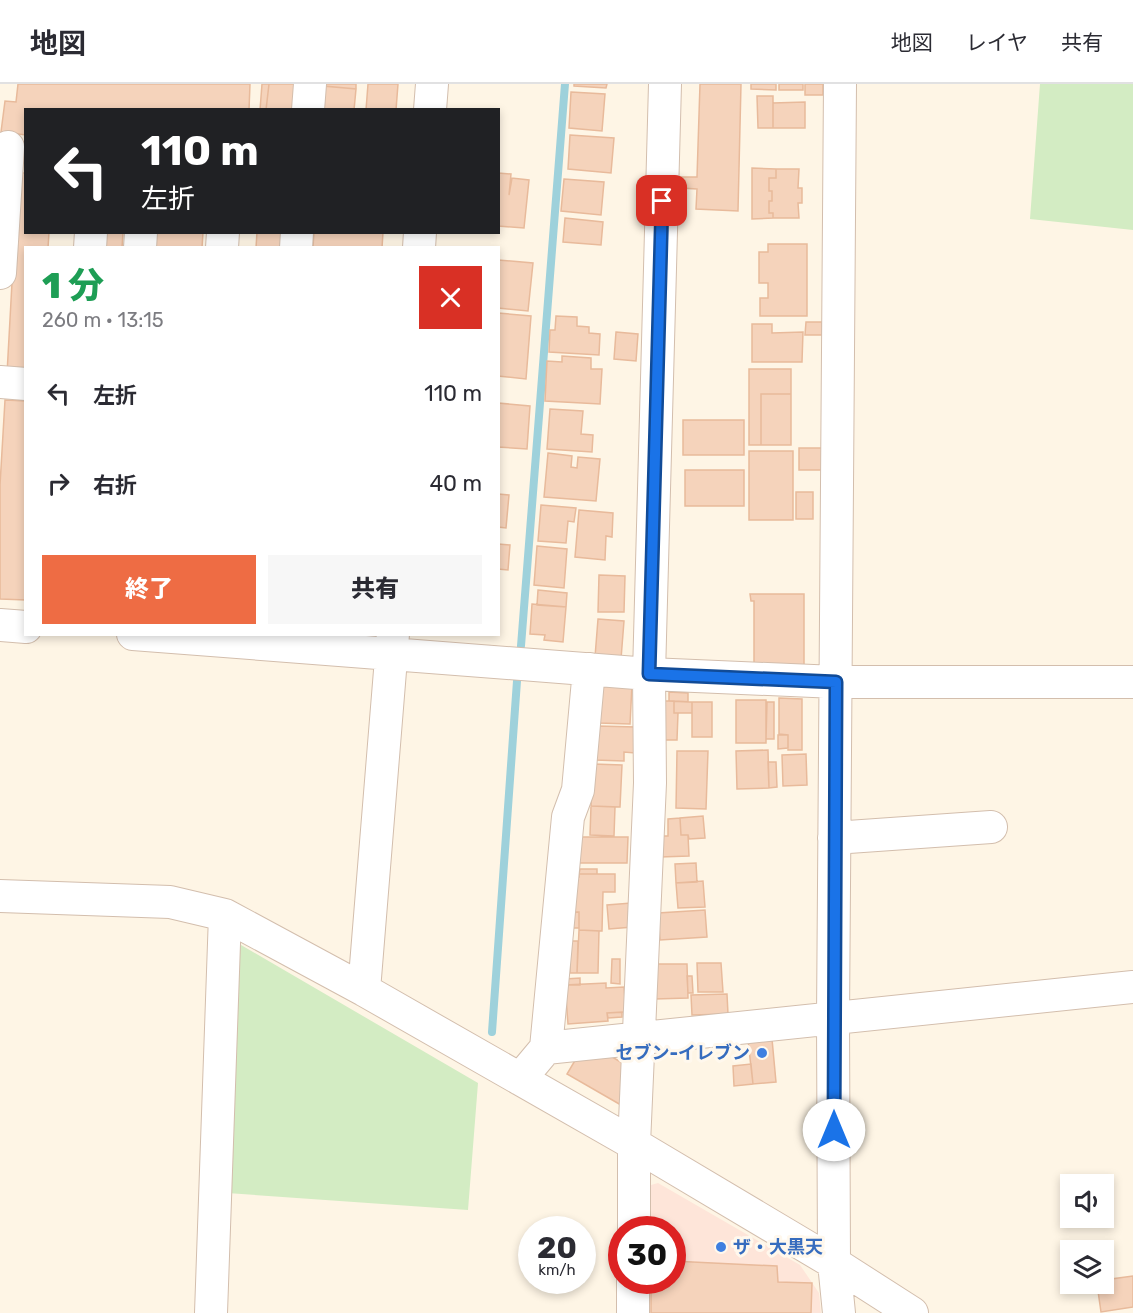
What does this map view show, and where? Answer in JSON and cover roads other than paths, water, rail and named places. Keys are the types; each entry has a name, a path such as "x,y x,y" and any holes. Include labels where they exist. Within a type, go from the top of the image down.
{"street":[{"path":"308,108 310,84"},
{"path":"430,108 432,84"},
{"path":"634,1216 634,1144 650,783 649,674 665,84"},
{"path":"839,1313 834,1263 833,1019 840,84"},
{"path":"0,273 11,148"},
{"path":"0,382 24,384"},
{"path":"0,625 24,627"},
{"path":"177,636 392,644 589,669 649,674 836,682 1133,682"},
{"path":"364,990 392,644"},
{"path":"520,1079 546,1048 568,817 578,790 589,669"},
{"path":"834,838 991,827"},
{"path":"0,896 170,902 225,915 364,990 634,1144 834,1263 912,1313"},
{"path":"211,1313 225,915"},
{"path":"546,1048 1133,987"},
{"path":"633,1294 633,1313"}],"waterway":[{"path":"521,646 565,84"},
{"path":"492,1032 517,681"}],"place":[{"name":"セブン-イレブン","path":"762,1053"},
{"name":"ザ・大黒天","path":"721,1247"}]}
